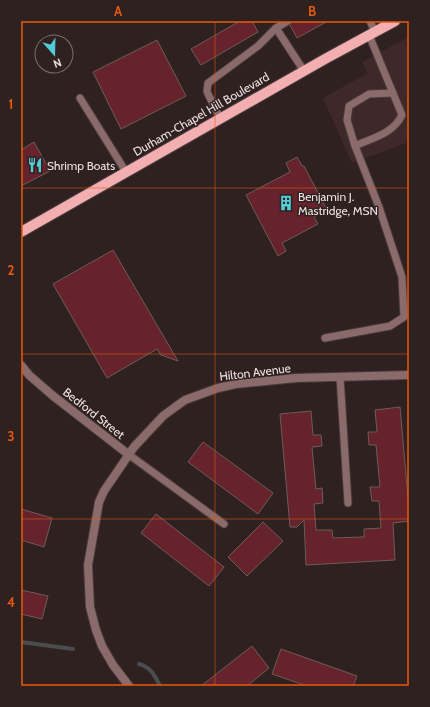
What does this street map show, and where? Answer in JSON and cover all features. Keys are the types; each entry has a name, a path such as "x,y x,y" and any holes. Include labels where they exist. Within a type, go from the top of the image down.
{"main road":[{"name":"Durham-Chapel Hill Boulevard","path":"21,232 220,118 395,21"}],"street":[{"name":"Bedford Street","path":"21,365 29,375 52,395 128,454 104,491 99,502 88,565 88,579 90,607 102,646 129,686"},
{"name":"Hilton Avenue","path":"128,454 164,416 178,405 185,400 218,388 236,384 296,378 409,375"}],"lane":[{"path":"220,118 208,94 208,83 258,46 276,28 288,21"},
{"path":"355,146 389,131 406,115 393,93 372,33 370,21"},
{"path":"276,28 304,71"},
{"path":"325,338 390,326 404,317 402,277 379,207 355,146 347,120 349,106 369,94 393,93"},
{"path":"80,98 126,172"},
{"path":"340,377 348,503"},
{"path":"128,454 224,524"}],"shaded area":[{"path":"409,37 409,142 352,163 323,98 368,73 362,62"}],"building":[{"path":"240,21 252,21 258,32 201,65 191,49"},
{"path":"293,21 328,21 297,38 290,25"},
{"path":"157,40 186,96 121,129 93,72"},
{"name":"Shrimp Boats","path":"34,142 50,171 21,186 21,150"},
{"name":"Benjamin J. Mastridge, MSN","path":"297,157 302,166 304,166 327,210 314,217 318,224 282,243 286,251 278,256 246,195 290,172 286,163"},
{"path":"113,250 178,361 161,355 157,349 107,378 53,284"},
{"path":"400,407 409,521 393,523 395,560 306,565 304,520 297,527 290,527 280,414 311,411 313,435 321,435 322,446 312,447 316,489 322,488 323,503 314,504 316,530 332,530 333,538 364,537 364,529 381,528 379,501 372,501 370,487 380,487 376,445 369,445 368,432 377,432 375,410"},
{"path":"203,442 273,493 258,514 188,462"},
{"path":"21,509 52,518 44,547 21,540"},
{"path":"156,514 224,567 209,586 141,533"},
{"path":"263,522 283,541 247,576 228,557"},
{"path":"21,590 48,596 42,619 21,614"},
{"path":"252,646 269,668 247,686 201,686"},
{"path":"281,649 357,676 353,686 307,686 272,674"}],"waterway":[{"path":"21,642 73,649"},
{"path":"139,664 150,670 160,686"}],"place":[{"name":"Shrimp Boats","path":"35,165"},
{"name":"Benjamin J. Mastridge, MSN","path":"286,203"}]}
